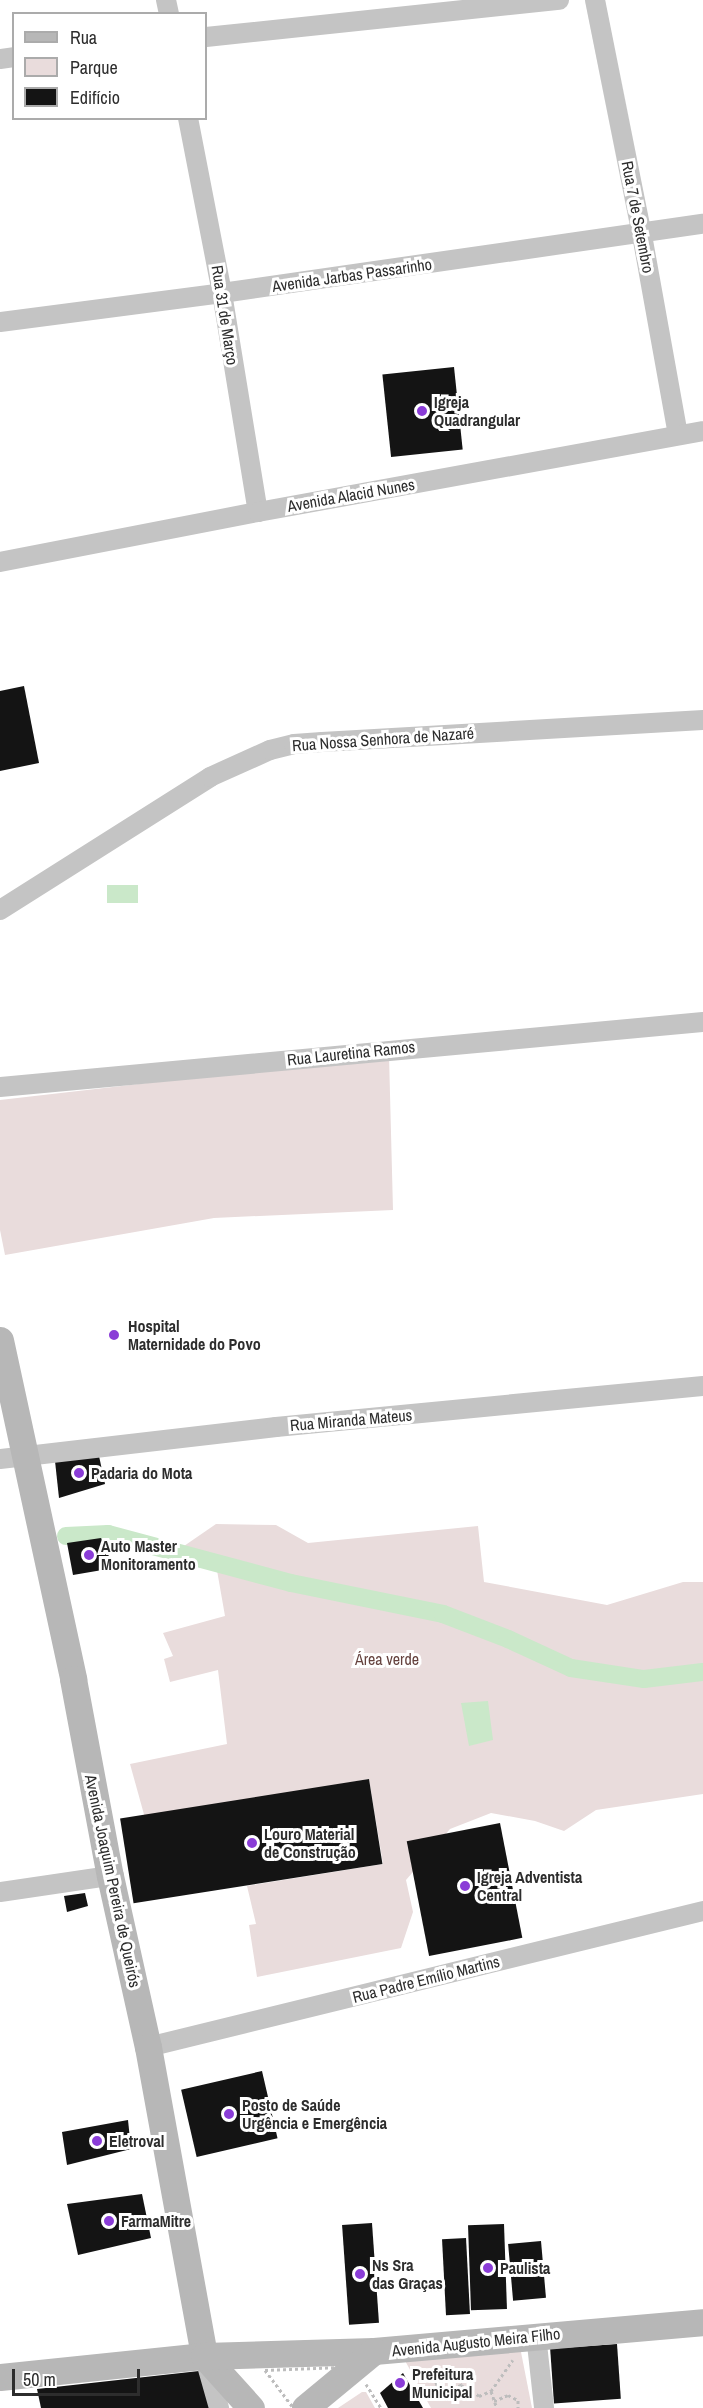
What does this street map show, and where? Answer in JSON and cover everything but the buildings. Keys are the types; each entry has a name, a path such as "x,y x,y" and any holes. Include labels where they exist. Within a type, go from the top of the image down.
{"main road":[{"name":"Avenida Joaquim Pereira de Queirós","path":"0,1340 12,1458 73,1679 110,1876 148,2048 204,2356"},
{"name":"Avenida Augusto Meira Filho","path":"0,2377 204,2356 374,2351 703,2322"},
{"path":"305,2408 374,2351"},
{"path":"204,2356 251,2408"}],"street":[{"path":"207,37 560,0"},
{"name":"Rua 7 de Setembro","path":"595,0 642,235 678,435"},
{"name":"Rua 31 de Março","path":"188,120 222,293 258,512"},
{"name":"Avenida Jarbas Passarinho","path":"0,322 703,225"},
{"name":"Avenida Alacid Nunes","path":"0,562 258,512 703,431"},
{"name":"Rua Nossa Senhora de Nazaré","path":"0,910 210,777 270,750 294,744 703,720"},
{"name":"Rua Lauretina Ramos","path":"0,1087 703,1022"},
{"name":"Rua Miranda Mateus","path":"12,1458 276,1427 703,1386"},
{"path":"0,1892 110,1876"},
{"name":"Rua Padre Emílio Martins","path":"148,2048 703,1911"},
{"path":"525,2337 544,2408"},
{"path":"204,2356 219,2408"}],"path":[{"path":"461,2385 449,2390 443,2389 437,2385 434,2376 441,2369 450,2369 461,2385 479,2396 491,2391 515,2357 525,2337"},
{"path":"341,2367 292,2406 265,2370 286,2369 341,2367"},
{"path":"364,2382 381,2408"},
{"path":"491,2391 497,2408"},
{"path":"494,2401 508,2395 518,2400 518,2408"}],"green space":[{"path":"389,1055 393,1210 214,1218 5,1255 0,1230 0,1100"},
{"name":"Área verde","path":"216,1524 276,1525 308,1543 478,1526 484,1582 607,1605 683,1582 703,1582 703,1794 596,1810 564,1831 535,1821 491,1813 450,1829 406,1880 413,1912 401,1948 257,1977 249,1925 256,1924 247,1886 383,1864 369,1779 145,1818 130,1764 227,1744 218,1670 170,1682 164,1659 173,1656 163,1633 225,1616 215,1559 184,1546"},
{"path":"520,2347 532,2408 431,2408 403,2357"},
{"path":"362,2392 366,2392 375,2408 338,2408"}],"shaded area":[{"path":"107,885 138,885 138,903 107,903"},
{"path":"488,1701 493,1740 469,1746 461,1703"}],"waterway":[{"path":"66,1536 108,1534 291,1583 443,1614 508,1639 571,1668 644,1679 703,1672"}],"place":[{"name":"Igreja Quadrangular","path":"422,411"},
{"name":"Hospital Maternidade do Povo","path":"114,1335"},
{"name":"Padaria do Mota","path":"79,1473"},
{"name":"Auto Master Monitoramento","path":"89,1555"},
{"name":"Louro Material de Construção","path":"252,1843"},
{"name":"Igreja Adventista Central","path":"465,1886"},
{"name":"Posto de Saúde Urgência e Emergência","path":"229,2114"},
{"name":"Eletroval","path":"97,2141"},
{"name":"FarmaMitre","path":"109,2221"},
{"name":"Paulista","path":"488,2268"},
{"name":"Ns Sra das Graças","path":"360,2274"},
{"name":"Prefeitura Municipal","path":"400,2383"}]}
